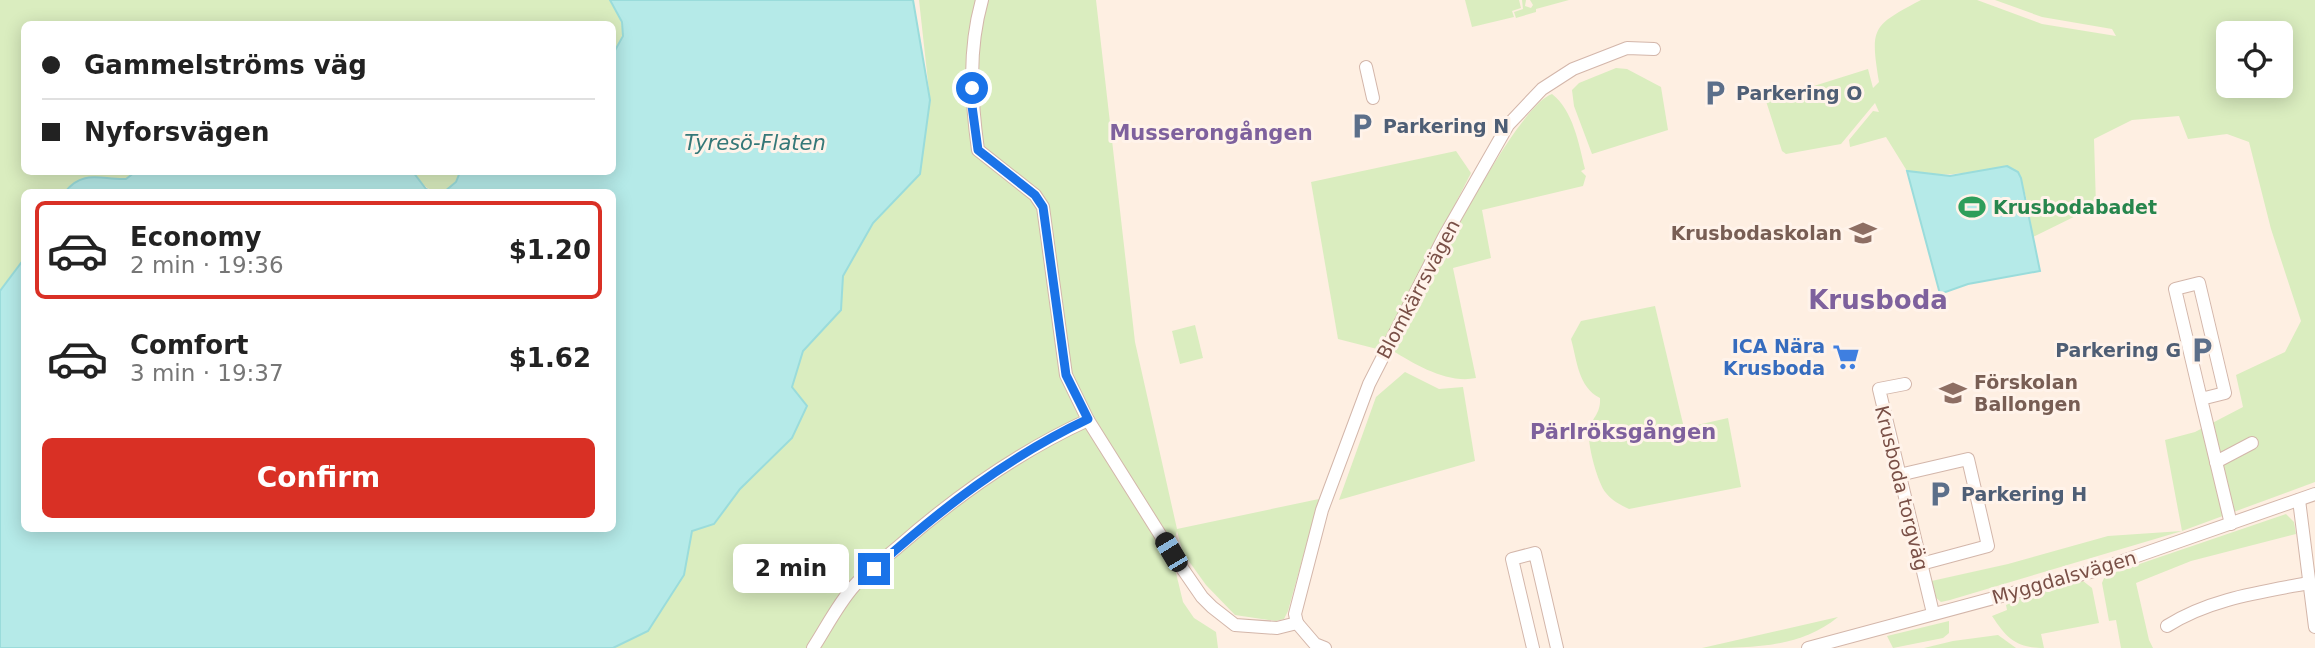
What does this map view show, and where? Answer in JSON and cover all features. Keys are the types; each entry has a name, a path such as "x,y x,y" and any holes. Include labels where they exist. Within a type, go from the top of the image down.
{"street":[{"path":"982,0 971,50 972,106 978,150 1035,195 1043,207 1066,375 1088,419 1171,552 1212,607 1235,625 1277,628 1297,624 1315,644 1325,648"},
{"name":"Blomkärrsvägen","path":"1297,624 1298,604 1322,510 1339,458 1369,384 1438,248 1496,144 1523,107 1542,89 1573,69 1627,48 1654,50"},
{"path":"1366,68 1373,98"},
{"path":"2201,399 2225,393 2199,283 2175,289 2201,399 2216,462 2231,524"},
{"name":"Krusboda torgväg","path":"1905,384 1879,389 1933,613"},
{"path":"813,648 855,585 912,535 964,492 1088,419"},
{"path":"2216,462 2252,443"},
{"path":"1899,475 1968,459 1988,546 1921,564"},
{"name":"Myggdalsvägen","path":"1808,648 2094,571 2315,494"},
{"path":"2299,500 2315,627"},
{"path":"1533,648 1512,559 1535,553 1556,648"},
{"path":"2167,626 2182,616 2240,596 2309,583"}],"green space":[{"path":"0,0 610,0 618,14 622,33 616,50 616,21 21,21 21,175 131,175 126,179 85,179 68,189 21,189 21,263 0,291"},
{"path":"919,0 1096,0 1135,342 1177,529 1319,499 1284,619 1276,621 1235,615 1206,585 1183,553 1177,531 1171,552 1183,602 1194,618 1216,632 1218,648 613,648 648,631 684,575 692,531 714,524 740,489 792,438 792,387 803,351 841,310 843,276 873,223 920,174 930,100"},
{"path":"1465,0 1519,0 1521,8 1512,11 1514,17 1472,27"},
{"path":"1522,0 1526,0 1525,6 1531,8 1533,5 1530,0 1569,0 1516,18 1514,12 1523,9"},
{"path":"1921,0 1977,0 2042,24 2116,36 2112,29 2042,17 1995,0 2315,0 2315,482 2182,531 2165,440 2195,432 2243,407 2236,375 2285,352 2301,321 2271,229 2249,142 2227,134 2188,139 2179,116 2132,120 2094,139 2096,206 2033,237 2023,187 2014,171 2007,166 1957,174 1920,173 1907,171 1886,137 1850,147 1849,140 1873,111 1879,112 1875,103 1841,144 1786,154 1782,151 1766,101 1868,69 1873,88 1879,82 1875,39 1878,30 1893,16"},
{"path":"1616,68 1627,69 1661,87 1668,130 1592,154 1574,106 1572,90 1579,83"},
{"path":"1552,94 1565,109 1574,128 1585,169 1581,171 1586,176 1583,186 1482,210 1491,258 1453,268 1476,378 1443,376 1422,367 1393,351 1466,210 1491,169 1535,107"},
{"path":"1456,151 1471,173 1381,350 1338,339 1311,182"},
{"path":"415,175 459,175 456,182 448,189 429,189"},
{"path":"1655,306 1684,428 1728,418 1741,487 1629,509 1608,496 1597,474 1589,434 1599,409 1600,398 1583,380 1571,339 1581,321"},
{"path":"1195,325 1203,358 1180,364 1172,331"},
{"path":"1405,372 1439,389 1463,387 1475,461 1339,500 1376,397"},
{"path":"2286,514 2294,522 2296,534 2191,561 2136,583 2153,648 2121,648 2116,620 2109,621 2102,583 2104,578"},
{"path":"2182,531 1941,602 1934,596 1927,582 2008,564 2108,536"},
{"path":"2083,581 2092,588 2099,623 2041,634 2044,648 2014,641 1992,616 2007,610 2006,605 2029,595"},
{"path":"1838,617 1808,635 1774,644 1702,648"},
{"path":"1949,621 1949,633 1943,638 1893,648 1887,636"},
{"path":"1998,635 2016,648 1924,648 1953,641"}],"water":[{"name":"Tyresö-Flaten","path":"610,0 913,0 930,100 920,174 873,223 843,276 841,310 803,351 792,387 807,406 792,438 740,489 714,524 692,531 684,575 648,631 613,648 0,648 0,291 21,263 21,532 616,532 616,189 448,189 456,182 459,175 616,175 616,49 623,36 622,22"},
{"name":"Krusbodabadet","path":"2007,166 2018,172 2021,178 2040,271 1968,284 1940,294 1907,171 1950,176"},
{"path":"131,175 415,175 426,189 68,189 86,178 126,179"}],"place":[{"name":"Parkering O","path":"1715,93"},
{"name":"Parkering N","path":"1362,126"},
{"name":"Krusbodabadet","path":"1972,207"},
{"name":"Krusbodaskolan","path":"1863,233"},
{"name":"Parkering G","path":"2202,350"},
{"name":"ICA Nära Krusboda","path":"1846,357"},
{"name":"Förskolan Ballongen","path":"1953,393"},
{"name":"Parkering H","path":"1940,494"}],"district":[{"name":"Musserongången","path":"1211,133"},
{"name":"Krusboda","path":"1878,300"},
{"name":"Pärlröksgången","path":"1623,432"}],"route":[{"path":"874,569 964,492 1088,419 1066,375 1043,207 1035,195 978,150 972,88"}]}
